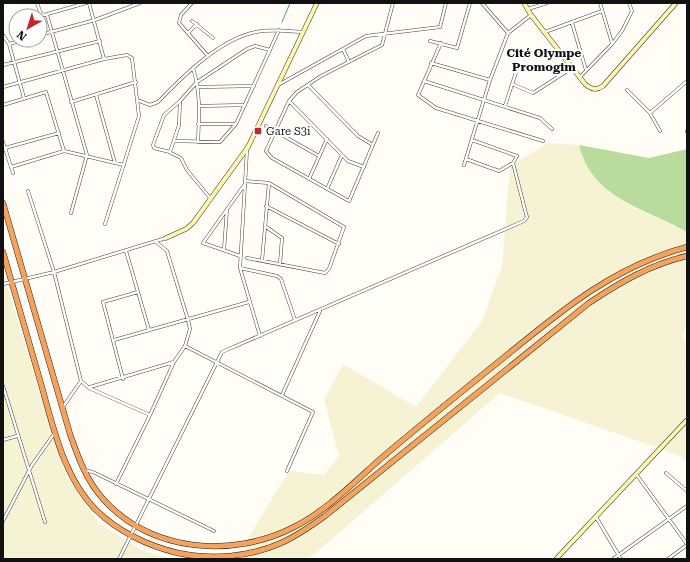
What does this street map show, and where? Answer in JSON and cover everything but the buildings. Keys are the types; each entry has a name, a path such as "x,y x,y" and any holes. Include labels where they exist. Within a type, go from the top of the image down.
{"highway":[{"path":"3,203 62,408 83,470 102,498 118,513 136,525 156,535 179,542 216,547 236,546 256,542 296,526 320,510 440,409 583,295 616,275 645,261 687,247"},
{"path":"3,252 55,432 67,466 83,494 95,509 111,523 131,535 163,549 200,556 238,554 259,551 282,543 325,516 588,303 616,285 648,268 687,256"}],"street":[{"path":"48,14 86,3"},
{"path":"89,3 104,59"},
{"path":"48,33 94,20 140,3"},
{"path":"192,3 179,19 179,23 208,56"},
{"path":"3,284 54,272 126,251 166,238 186,229 211,200 248,147 317,3"},
{"path":"378,133 349,201 272,158 266,151 289,100 321,76 382,45 393,3"},
{"path":"276,86 366,36 386,32 440,27 446,3"},
{"path":"430,40 457,48 470,3"},
{"path":"482,3 508,33"},
{"path":"524,3 531,15 589,88 597,89 603,86 676,3"},
{"path":"528,9 547,3"},
{"path":"600,3 612,44"},
{"path":"580,77 612,44 622,31 632,11 629,3"},
{"path":"545,32 602,11"},
{"path":"464,165 490,80 508,33 531,15"},
{"path":"48,18 87,155 71,213"},
{"path":"192,21 213,38"},
{"path":"572,23 586,70"},
{"path":"188,33 197,24"},
{"path":"137,100 150,105 158,102 193,68 208,56 236,39 256,32 279,30 302,32"},
{"path":"174,141 220,142 236,124 279,30"},
{"path":"3,65 100,41"},
{"path":"441,43 418,95 436,108 543,141"},
{"path":"211,200 187,170 181,158 169,152 154,148 153,145 164,115 197,82 247,48 255,46 270,50"},
{"path":"10,48 24,98"},
{"path":"343,49 349,62"},
{"path":"3,87 126,54 132,58 139,116 105,224"},
{"path":"431,63 490,80"},
{"path":"193,68 198,87 198,142"},
{"path":"512,84 534,93 573,68"},
{"path":"505,106 517,69"},
{"path":"424,81 540,118 552,129"},
{"path":"71,102 136,82"},
{"path":"650,113 687,82"},
{"path":"308,85 358,136 373,145"},
{"path":"198,87 254,86"},
{"path":"626,90 650,113 660,131"},
{"path":"3,105 46,92 64,151"},
{"path":"96,94 115,163"},
{"path":"169,152 180,125 180,100"},
{"path":"289,100 348,161 364,167"},
{"path":"199,106 245,105"},
{"path":"198,124 236,124"},
{"path":"266,126 319,156"},
{"path":"5,148 59,133"},
{"path":"309,179 327,139"},
{"path":"466,159 499,171 513,163 518,156 472,140"},
{"path":"3,142 13,173"},
{"path":"248,147 240,268 260,336"},
{"path":"11,167 64,151 87,155 124,165"},
{"path":"327,189 342,155"},
{"path":"119,559 222,352 524,221 527,217 513,163"},
{"path":"245,182 269,183 344,226 339,244 329,269 325,273 247,258"},
{"path":"240,256 203,242 245,182"},
{"path":"262,261 269,183"},
{"path":"28,191 54,272 81,381 89,388 150,415"},
{"path":"266,206 339,244"},
{"path":"224,250 227,208"},
{"path":"264,226 282,238 280,264"},
{"path":"116,484 174,362 185,346 190,329 167,251 155,241"},
{"path":"126,251 149,330"},
{"path":"240,268 277,276 281,280 295,320"},
{"path":"123,379 103,302 138,292"},
{"path":"114,340 249,302"},
{"path":"282,395 320,310"},
{"path":"185,346 314,412 287,471"},
{"path":"89,388 123,379 174,362"},
{"path":"62,408 81,381"},
{"path":"3,386 28,473 45,522"},
{"path":"556,559 687,420"},
{"path":"3,521 28,473 55,432"},
{"path":"3,440 17,436"},
{"path":"83,470 93,472 214,531"},
{"path":"666,473 687,491"},
{"path":"636,474 687,545 668,559"},
{"path":"613,559 687,506"},
{"path":"596,516 621,559"}],"shaded area":[{"path":"548,143 579,145 583,159 609,192 635,208 687,232 687,327 682,336 687,343 687,462 681,456 500,393 309,559 243,559 248,538 289,471 324,475 339,456 324,400 343,364 416,407 482,321 502,266 510,166"},
{"path":"3,272 48,421 67,477 100,524 143,551 172,559 3,559"}],"green space":[{"path":"579,145 649,158 687,149 687,232 622,200 608,190 595,178 586,163"}],"waterway":[{"path":"282,22 290,3"}],"place":[{"name":"Gare S3i","path":"258,131"}],"district":[{"name":"Cité Olympe Promogim","path":"544,60"}]}
